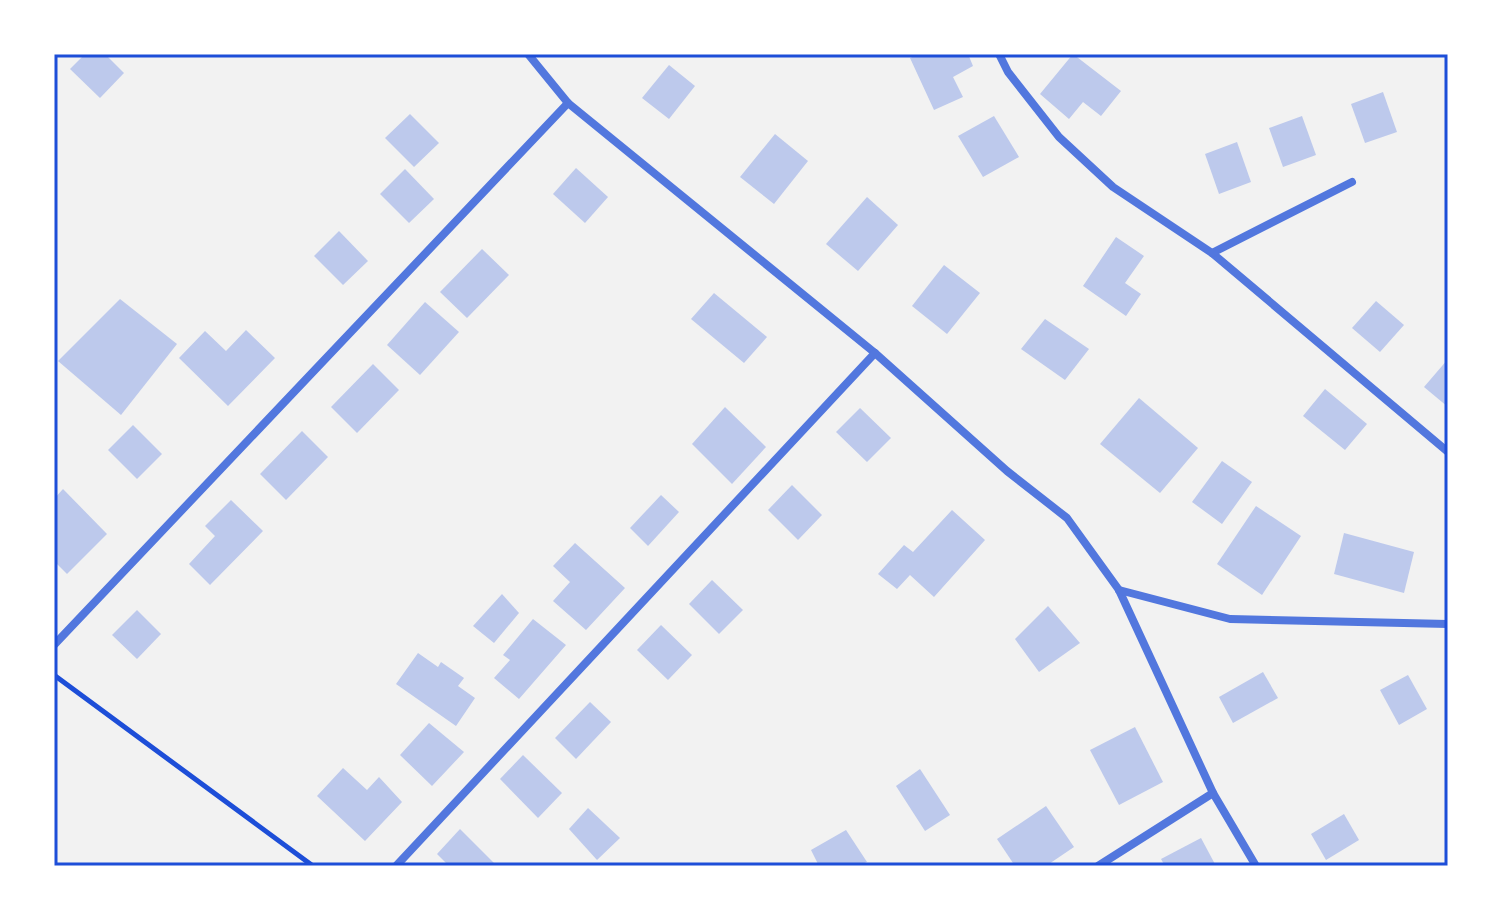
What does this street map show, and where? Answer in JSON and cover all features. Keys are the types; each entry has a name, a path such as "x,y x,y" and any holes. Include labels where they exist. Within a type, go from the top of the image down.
{"street":[{"path":"528,54 568,103 875,353 1007,471 1067,518 1119,590 1213,793 1256,866"},
{"path":"999,54 1008,72 1070,147 1113,187 1212,253 1448,452"},
{"path":"54,645 568,103"},
{"path":"1212,253 1352,182"},
{"path":"396,866 875,353"},
{"path":"1119,590 1230,619 1448,624"},
{"path":"1098,866 1213,793"}],"path":[{"path":"54,675 313,866"}],"building":[{"path":"85,54 105,54 124,73 100,98 70,69"},
{"path":"919,54 968,54 973,66 953,77 963,97 934,110 910,58"},
{"path":"1073,54 1121,91 1101,116 1083,102 1069,119 1040,94"},
{"path":"669,65 695,86 669,119 642,98"},
{"path":"1383,92 1397,132 1365,143 1351,104"},
{"path":"410,114 439,143 414,167 385,138"},
{"path":"994,116 1019,157 983,177 958,136"},
{"path":"1302,116 1316,155 1283,167 1269,128"},
{"path":"775,134 808,161 774,204 740,177"},
{"path":"1237,142 1251,182 1219,194 1205,154"},
{"path":"576,168 608,197 585,223 553,194"},
{"path":"405,169 434,199 409,223 380,194"},
{"path":"867,197 898,225 858,271 826,244"},
{"path":"339,231 368,261 343,285 314,256"},
{"path":"1116,237 1144,256 1125,283 1141,294 1126,316 1083,286"},
{"path":"482,249 509,275 467,318 440,292"},
{"path":"944,265 980,293 947,334 912,306"},
{"path":"714,293 767,337 744,363 691,319"},
{"path":"120,299 177,344 121,415 58,361"},
{"path":"1376,301 1404,325 1380,352 1352,328"},
{"path":"425,302 459,332 420,375 387,345"},
{"path":"1045,319 1089,349 1065,380 1021,349"},
{"path":"246,330 275,358 228,406 179,358 205,331 226,351"},
{"path":"1448,359 1448,407 1424,387"},
{"path":"373,364 399,390 357,433 331,407"},
{"path":"1325,389 1367,424 1345,450 1303,416"},
{"path":"1139,398 1198,448 1160,493 1100,444"},
{"path":"725,407 766,447 732,484 692,444"},
{"path":"860,408 891,438 867,462 836,432"},
{"path":"133,425 162,454 137,479 108,450"},
{"path":"302,431 328,457 286,500 260,474"},
{"path":"1222,461 1252,482 1222,524 1192,502"},
{"path":"792,485 822,515 798,540 768,510"},
{"path":"63,489 107,534 67,574 54,561 54,499"},
{"path":"661,495 679,512 648,546 630,528"},
{"path":"231,500 263,531 210,585 189,564 215,536 205,526"},
{"path":"1256,506 1301,536 1262,595 1217,564"},
{"path":"952,510 985,540 934,597 910,575 897,589 878,574 904,545 913,552"},
{"path":"1344,533 1414,552 1404,593 1334,574"},
{"path":"575,543 625,588 586,630 553,601 570,582 553,566"},
{"path":"712,580 743,610 719,634 689,604"},
{"path":"502,594 519,613 494,643 473,626"},
{"path":"1048,606 1080,643 1039,672 1015,639"},
{"path":"137,610 161,634 137,659 112,635"},
{"path":"533,619 566,645 519,699 494,678 510,660 503,655"},
{"path":"661,625 692,655 668,680 637,650"},
{"path":"418,653 438,667 441,662 464,678 458,686 475,698 456,726 396,684"},
{"path":"1263,672 1278,698 1233,723 1219,697"},
{"path":"1408,675 1427,709 1399,725 1380,690"},
{"path":"590,702 611,722 576,759 555,738"},
{"path":"429,723 464,752 432,786 400,755"},
{"path":"1135,727 1163,782 1119,805 1090,750"},
{"path":"523,755 562,793 538,818 500,779"},
{"path":"343,768 367,790 379,777 402,802 365,841 317,796"},
{"path":"920,769 950,815 925,831 896,786"},
{"path":"1046,806 1074,847 1046,866 1015,866 997,839"},
{"path":"588,808 620,838 597,860 569,829"},
{"path":"1344,814 1359,840 1326,860 1311,834"},
{"path":"460,829 497,866 449,866 437,854"},
{"path":"846,830 867,862 857,866 819,866 811,850"},
{"path":"1201,838 1216,866 1165,866 1161,859"}]}
